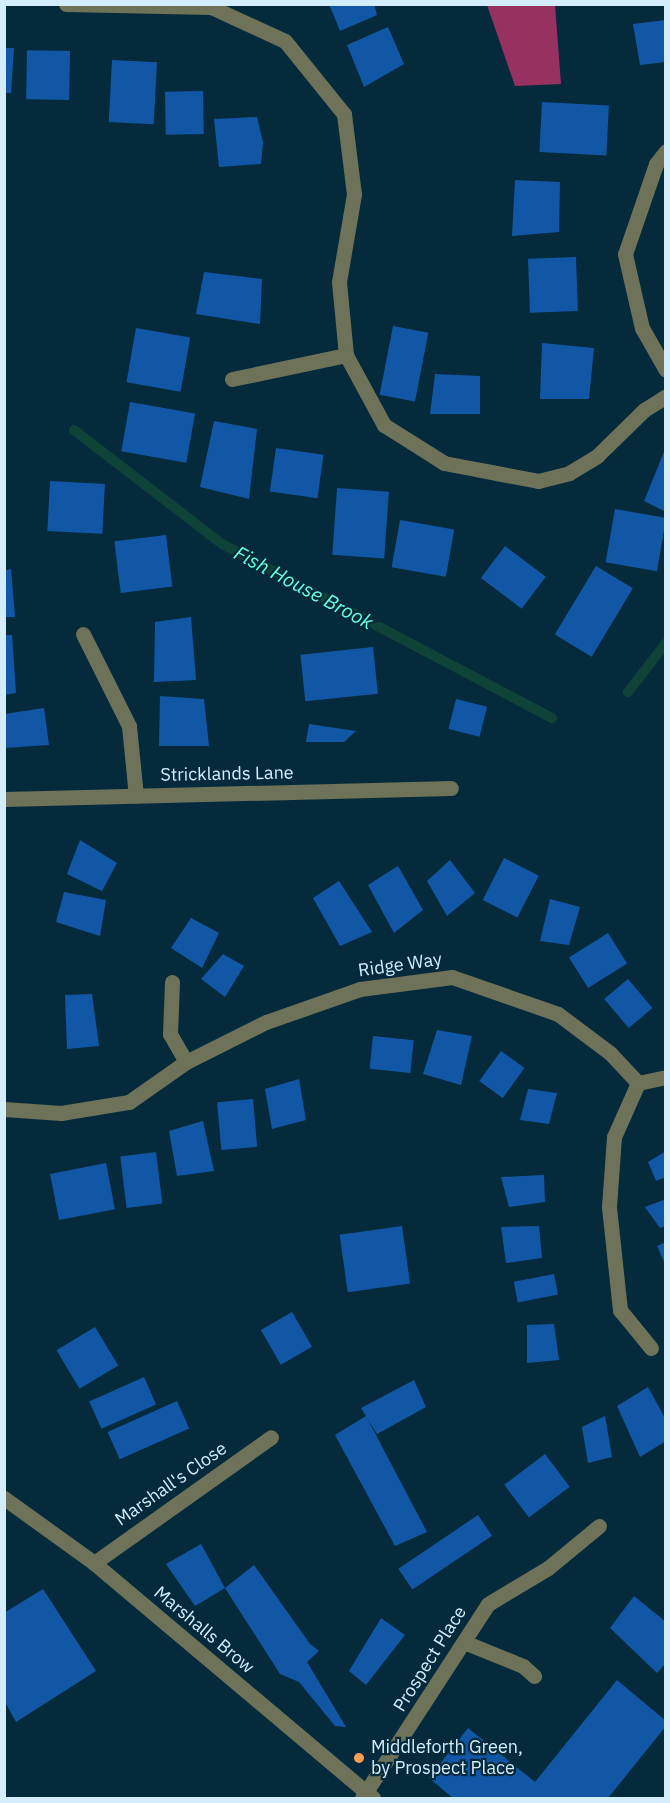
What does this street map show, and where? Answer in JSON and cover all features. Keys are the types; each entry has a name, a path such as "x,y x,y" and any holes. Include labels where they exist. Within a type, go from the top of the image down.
{"street":[{"path":"66,4 211,6 285,41 344,114 354,194 339,282 346,356 384,425 444,463 538,481 569,473 597,456 644,410 666,396"},
{"path":"666,151 656,164 625,254 642,328 666,370"},
{"path":"232,379 346,356"},
{"path":"83,634 129,726 136,796"},
{"name":"Stricklands Lane","path":"4,799 451,788"},
{"name":"Ridge Way","path":"4,1109 61,1113 129,1102 186,1062 266,1022 360,988 452,977 558,1014 610,1053 638,1083"},
{"path":"172,982 170,1034 186,1062"},
{"path":"651,1348 620,1310 609,1207 614,1137 638,1083 666,1077"},
{"name":"Marshall's Close","path":"94,1563 271,1437"},
{"name":"Marshalls Brow","path":"4,1498 94,1563 367,1797"},
{"name":"Prospect Place","path":"367,1797 488,1604 548,1568 599,1526"},
{"path":"464,1642 523,1666 534,1676"}],"shaded area":[{"path":"487,5 555,5 561,84 515,86"}],"building":[{"path":"329,4 374,4 377,15 340,31"},
{"path":"666,20 666,62 640,65 633,24"},
{"path":"388,27 404,64 364,87 347,45"},
{"path":"4,48 14,48 11,93 4,93"},
{"path":"27,50 70,51 69,100 26,99"},
{"path":"112,60 157,62 154,124 109,122"},
{"path":"203,91 204,134 166,135 165,92"},
{"path":"542,102 609,106 606,155 539,152"},
{"path":"257,117 263,142 261,164 219,167 214,119"},
{"path":"515,180 560,182 559,232 512,236"},
{"path":"576,257 578,311 530,313 528,259"},
{"path":"204,272 262,279 260,324 196,314"},
{"path":"393,326 428,333 415,402 380,395"},
{"path":"136,328 190,338 181,392 126,382"},
{"path":"542,343 594,348 589,399 540,399"},
{"path":"435,374 480,376 480,414 430,414"},
{"path":"130,402 195,413 186,463 121,451"},
{"path":"214,421 257,429 249,499 200,487"},
{"path":"666,447 666,512 644,501"},
{"path":"276,448 324,455 317,498 270,492"},
{"path":"50,481 105,484 102,534 47,531"},
{"path":"337,488 389,492 384,558 332,555"},
{"path":"615,509 666,518 657,571 606,562"},
{"path":"400,520 454,530 446,577 392,567"},
{"path":"166,535 172,587 121,593 114,541"},
{"path":"505,546 546,577 522,609 481,578"},
{"path":"596,566 633,588 592,657 555,635"},
{"path":"11,569 15,617 4,617 4,571"},
{"path":"191,617 196,680 154,682 155,622"},
{"path":"4,635 12,635 16,693 4,695"},
{"path":"373,647 378,694 305,701 300,655"},
{"path":"160,696 204,699 209,746 159,746"},
{"path":"456,699 487,707 480,737 449,729"},
{"path":"44,708 49,745 4,748 4,714"},
{"path":"309,724 356,731 344,742 306,742"},
{"path":"80,840 117,863 102,891 67,874"},
{"path":"504,858 539,876 517,918 483,900"},
{"path":"450,860 475,893 447,916 427,881"},
{"path":"398,866 423,910 394,933 368,885"},
{"path":"339,881 372,932 340,946 313,898"},
{"path":"64,892 106,900 100,936 56,922"},
{"path":"550,899 580,907 569,945 540,941"},
{"path":"191,918 219,933 202,968 171,948"},
{"path":"608,933 627,964 588,988 569,957"},
{"path":"223,954 244,966 225,997 201,979"},
{"path":"628,979 652,1008 629,1028 604,999"},
{"path":"92,994 99,1046 67,1049 65,995"},
{"path":"437,1030 472,1036 461,1085 423,1074"},
{"path":"373,1036 414,1040 410,1073 370,1069"},
{"path":"501,1051 524,1068 503,1098 479,1081"},
{"path":"299,1079 306,1120 272,1129 265,1089"},
{"path":"528,1089 557,1093 549,1124 520,1120"},
{"path":"253,1099 257,1147 221,1150 217,1102"},
{"path":"203,1121 214,1171 177,1176 169,1131"},
{"path":"666,1151 666,1177 656,1181 648,1162"},
{"path":"156,1152 162,1204 127,1208 120,1156"},
{"path":"106,1163 115,1209 59,1220 50,1174"},
{"path":"544,1175 545,1202 509,1207 501,1177"},
{"path":"666,1199 666,1226 660,1228 645,1207"},
{"path":"402,1226 410,1283 348,1292 340,1235"},
{"path":"539,1226 542,1258 506,1263 501,1227"},
{"path":"666,1242 666,1266 657,1246"},
{"path":"554,1274 558,1295 518,1302 514,1282"},
{"path":"292,1312 312,1347 281,1365 261,1330"},
{"path":"554,1324 559,1360 527,1363 527,1325"},
{"path":"95,1327 118,1366 80,1389 56,1350"},
{"path":"144,1377 156,1404 101,1429 89,1401"},
{"path":"414,1380 426,1407 377,1434 367,1418 427,1532 395,1546 335,1435 366,1416 361,1408"},
{"path":"648,1387 666,1420 666,1441 640,1457 617,1406"},
{"path":"177,1401 189,1428 120,1459 108,1432"},
{"path":"605,1416 612,1457 588,1463 582,1427"},
{"path":"545,1454 570,1487 529,1517 504,1485"},
{"path":"478,1515 492,1536 412,1589 398,1569"},
{"path":"201,1544 225,1588 195,1606 166,1564"},
{"path":"254,1565 310,1644 319,1651 307,1662 346,1727 335,1726 299,1682 280,1674 225,1588"},
{"path":"43,1589 96,1671 16,1722 4,1700 4,1613"},
{"path":"634,1596 666,1622 666,1663 657,1673 610,1628"},
{"path":"381,1618 405,1635 366,1685 349,1671"},
{"path":"617,1680 666,1721 666,1726 608,1798 453,1798 429,1778 468,1728 535,1782"}],"waterway":[{"name":"Fish House Brook","path":"74,430 222,544 552,718"},
{"name":"Fish House Brook","path":"628,692 666,643"}],"place":[{"name":"Middleforth Green, by Prospect Place","path":"359,1758"}]}
